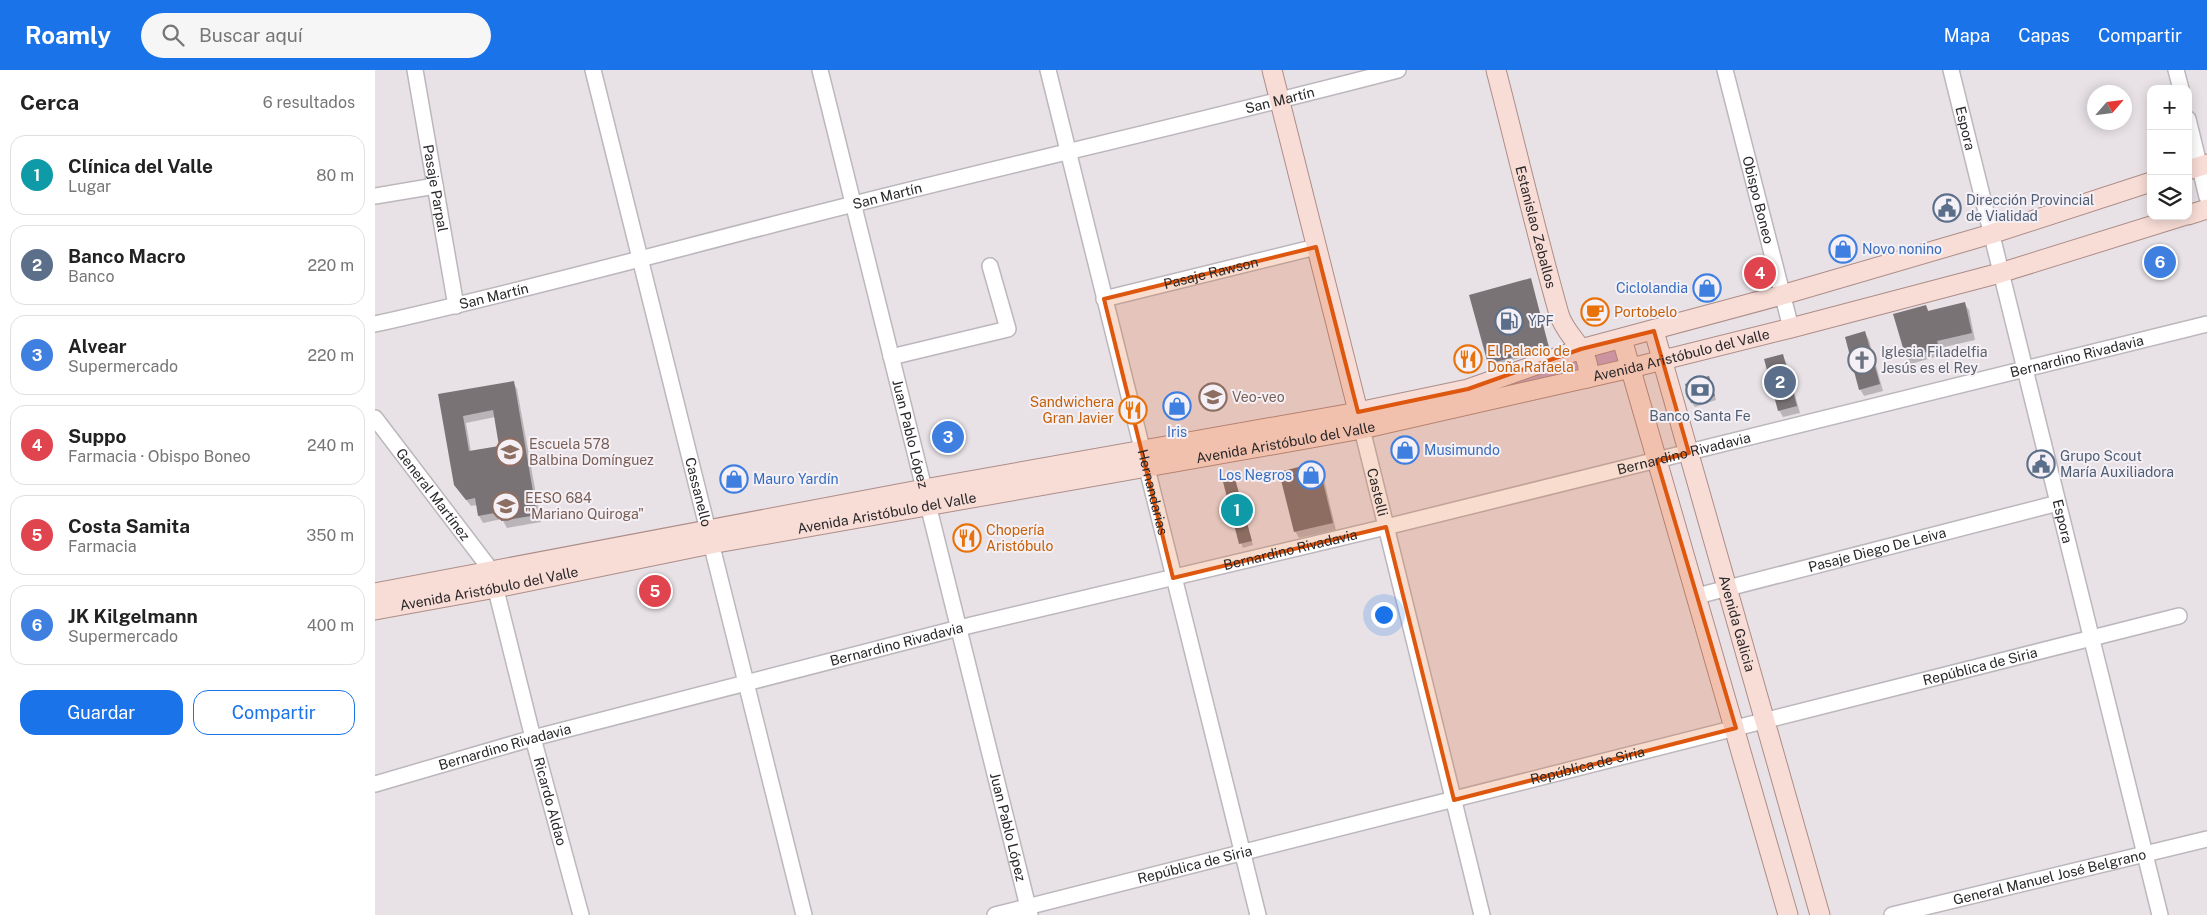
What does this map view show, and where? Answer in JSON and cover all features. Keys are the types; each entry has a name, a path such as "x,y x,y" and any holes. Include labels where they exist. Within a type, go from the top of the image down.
{"main road":[{"name":"Castelli","path":"1272,70 1360,420"},
{"name":"Estanislao Zeballos","path":"1496,70 1559,316 1581,349 1587,362 1588,378"},
{"name":"Avenida Aristóbulo del Valle","path":"1360,420 1468,389 1581,349 1654,331 1991,234 2147,183"},
{"path":"2192,213 2207,209"},
{"name":"Avenida Aristóbulo del Valle","path":"375,610 494,579 710,536 1588,378 1791,328 2000,273 2170,220"},
{"name":"Avenida Galicia","path":"1654,331 1819,915"},
{"path":"1622,339 1788,915"},
{"name":"Avenida Aristóbulo del Valle","path":"375,593 494,579"}],"street":[{"name":"Pasaje Parpal","path":"415,70 456,306"},
{"name":"Cassanello","path":"593,70 804,915"},
{"name":"Juan Pablo López","path":"820,70 1029,911"},
{"name":"Hernandarias","path":"1048,70 1258,915"},
{"name":"San Martín","path":"375,324 456,306 854,204 1280,101 1398,70"},
{"name":"Obispo Boneo","path":"1725,70 1791,328"},
{"name":"Espora","path":"1951,70 2160,915"},
{"path":"2176,70 2180,85"},
{"path":"2190,130 2207,197"},
{"path":"375,196 435,186"},
{"name":"Pasaje Rawson","path":"1104,299 1317,247"},
{"path":"891,357 1008,329 990,266"},
{"name":"Bernardino Rivadavia","path":"375,784 533,738 959,628 1386,528 2026,371 2207,324"},
{"name":"General Martínez","path":"375,418 494,579"},
{"name":"Castelli","path":"1360,420 1482,915"},
{"name":"Pasaje Diego De Leiva","path":"1697,596 2058,503"},
{"name":"Ricardo Aldao","path":"494,579 533,738 581,915"},
{"name":"República de Siria","path":"995,915 1029,911 1243,853 2179,616"},
{"name":"General Manuel José Belgrano","path":"1892,915 2207,839"}],"highlighted area":[{"path":"1316,247 1358,412 1468,389 1581,349 1654,331 1689,453 1657,461 1736,728 1454,800 1386,527 1173,578 1104,299"}],"shaded area":[{"path":"1617,346 1622,364 1595,370 1591,353"},
{"path":"1575,357 1581,370 1486,394 1484,390"}],"building":[{"name":"YPF","path":"1531,278 1549,348 1488,364 1469,295"},
{"path":"1965,302 1972,333 1937,341 1939,348 1906,358 1893,314 1926,305 1928,311"},
{"name":"Iglesia Filadelfia Jesús es el Rey","path":"1865,331 1880,384 1859,390 1845,337"},
{"path":"1783,354 1797,406 1778,411 1764,359"},
{"name":"Banco Santa Fe","path":"1709,376 1715,396 1691,403 1685,384"},
{"path":"514,381 537,515 501,521 500,512 478,516 475,498 466,500 454,485 438,394","holes":["493,410 499,446 469,451 463,416"]},
{"path":"1318,462 1333,523 1294,532 1279,472"},
{"path":"1234,475 1252,541 1239,544 1222,478"}],"place":[{"name":"Dirección Provincial de Vialidad","path":"1947,208"},
{"name":"Novo nonino","path":"1843,249"},
{"name":"JK Kilgelmann","path":"2160,262"},
{"name":"Suppo","path":"1760,273"},
{"name":"Ciclolandia","path":"1707,288"},
{"name":"Portobelo","path":"1595,312"},
{"name":"YPF","path":"1509,321"},
{"name":"El Palacio de Doña Rafaela","path":"1468,359"},
{"name":"Iglesia Filadelfia Jesús es el Rey","path":"1862,360"},
{"name":"Banco Macro","path":"1780,382"},
{"name":"Banco Santa Fe","path":"1700,390"},
{"name":"Veo-veo","path":"1213,397"},
{"name":"Iris","path":"1177,406"},
{"name":"Sandwichera Gran Javier","path":"1133,410"},
{"name":"Alvear","path":"948,437"},
{"name":"Musimundo","path":"1405,450"},
{"name":"Escuela 578 Balbina Domínguez","path":"510,452"},
{"name":"Grupo Scout María Auxiliadora","path":"2041,464"},
{"name":"Los Negros","path":"1311,475"},
{"name":"Mauro Yardín","path":"734,479"},
{"name":"EESO 684 \"Mariano Quiroga\"","path":"506,506"},
{"name":"Clínica del Valle","path":"1237,510"},
{"name":"Chopería Aristóbulo","path":"967,538"},
{"name":"Costa Samita","path":"655,591"}]}
